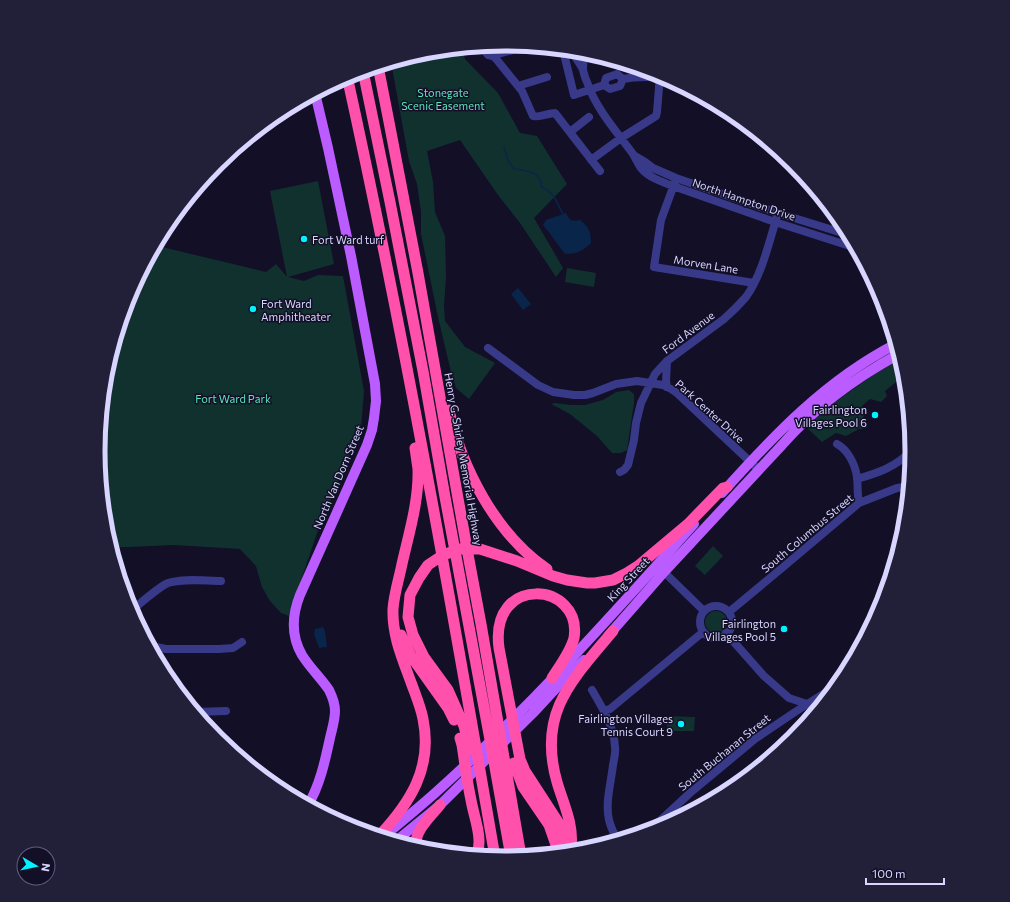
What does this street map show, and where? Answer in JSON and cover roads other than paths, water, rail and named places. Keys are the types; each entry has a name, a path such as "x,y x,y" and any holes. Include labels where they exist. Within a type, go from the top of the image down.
{"highway":[{"name":"Henry G. Shirley Memorial Highway","path":"382,70 391,99 389,122 418,273 520,850"},
{"path":"364,77 423,371 510,851"},
{"path":"348,83 387,264 443,555 494,851"},
{"path":"418,273 452,420 460,448 480,493 511,536 535,560 567,580"},
{"path":"383,832 401,810 420,777 425,748 423,718 395,634 393,616 395,593 414,510 418,469 400,334"},
{"path":"487,812 464,726 448,690 424,657 413,634 408,617 410,594 422,573 428,565 443,555 460,549 480,549 567,580 587,583 613,580 638,566 688,524 723,488 727,487"},
{"path":"395,593 396,613 403,641 411,656 448,708 456,726 462,745 471,802 478,834 478,850"},
{"path":"552,678 563,662 572,643 574,631 572,617 565,606 555,599 543,594 529,594 516,599 511,603 501,618 498,634 499,648 520,759 524,771 560,825 567,846"},
{"path":"481,624 503,712 511,757 523,787 549,824 556,848"},
{"path":"571,845 572,839 569,816 558,784 552,760 551,744 556,712 565,692 580,669 613,631"},
{"path":"417,841 419,833 425,823 440,805"}],"main road":[{"name":"North Van Dorn Street","path":"310,800 318,784 333,726 335,711 332,696 329,690 303,656 298,645 294,629 295,608 364,451 373,424 376,401 374,377 359,300 316,99"},
{"name":"King Street","path":"388,833 433,796 523,709 657,565 750,462 789,422 811,401 845,375 891,347"},
{"name":"King Street","path":"401,837 440,805 613,631 664,572 796,429 839,392 877,366 893,357"}],"street":[{"path":"493,56 508,51"},
{"path":"486,52 488,55 493,56 522,91 533,116 540,117 555,113 600,172"},
{"path":"564,55 574,95 604,85 606,78 617,74 623,79 645,76"},
{"name":"North Hampton Drive","path":"576,58 583,70 586,82 594,100 635,156 641,168 645,171 663,182 674,182 840,232"},
{"name":"North Hampton Drive","path":"583,70 584,59"},
{"path":"518,86 547,77"},
{"path":"591,160 621,138 656,116 660,82"},
{"path":"570,132 589,117"},
{"name":"North Hampton Drive","path":"674,182 775,222 848,245"},
{"name":"Morven Lane","path":"674,182 661,220 654,267 754,283"},
{"name":"Ford Avenue","path":"620,472 628,465 641,403 655,374 667,362 733,311 745,297 754,283 760,268 778,213"},
{"name":"Park Center Drive","path":"488,348 538,385 553,392 585,395 612,385 637,380 664,385 677,394 759,470"},
{"path":"667,362 667,387"},
{"path":"836,444 846,452 855,469 859,503"},
{"path":"857,479 875,474 897,463 905,456"},
{"name":"South Columbus Street","path":"729,612 859,503 903,487"},
{"path":"664,572 704,611"},
{"path":"137,607 161,587 169,583 192,580 221,581"},
{"path":"716,605 729,612 732,623 726,634 714,638 703,632 700,626 700,621 702,614 708,607 716,605"},
{"path":"604,711 610,709 703,632"},
{"path":"726,634 764,676 789,698 813,707"},
{"path":"157,647 166,649 219,649 233,648 242,642"},
{"path":"592,690 604,711 614,737 615,746 608,799 608,811 609,821 615,835"},
{"name":"South Buchanan Street","path":"661,819 690,793 751,742 823,694"},
{"path":"201,712 226,711"}],"water":[{"path":"566,213 571,220 580,220 586,225 591,236 591,243 579,252 565,254 543,225 546,220"},
{"path":"518,288 531,304 523,310 511,294"},
{"path":"323,627 327,647 319,648 314,634 315,629"}],"waterway":[{"path":"504,147 508,161 514,169 536,175 540,180 541,186 555,198 563,214"}],"place":[{"name":"Fort Ward turf","path":"304,239"},
{"name":"Fort Ward Amphitheater","path":"253,309"},
{"name":"Fairlington Villages Pool 6","path":"875,415"},
{"name":"Fairlington Villages Pool 5","path":"784,629"},
{"name":"Fairlington Villages Tennis Court 9","path":"681,724"}],"park label":[{"name":"Stonegate Scenic Easement","path":"443,98"},
{"name":"Fort Ward Park","path":"233,398"}]}
